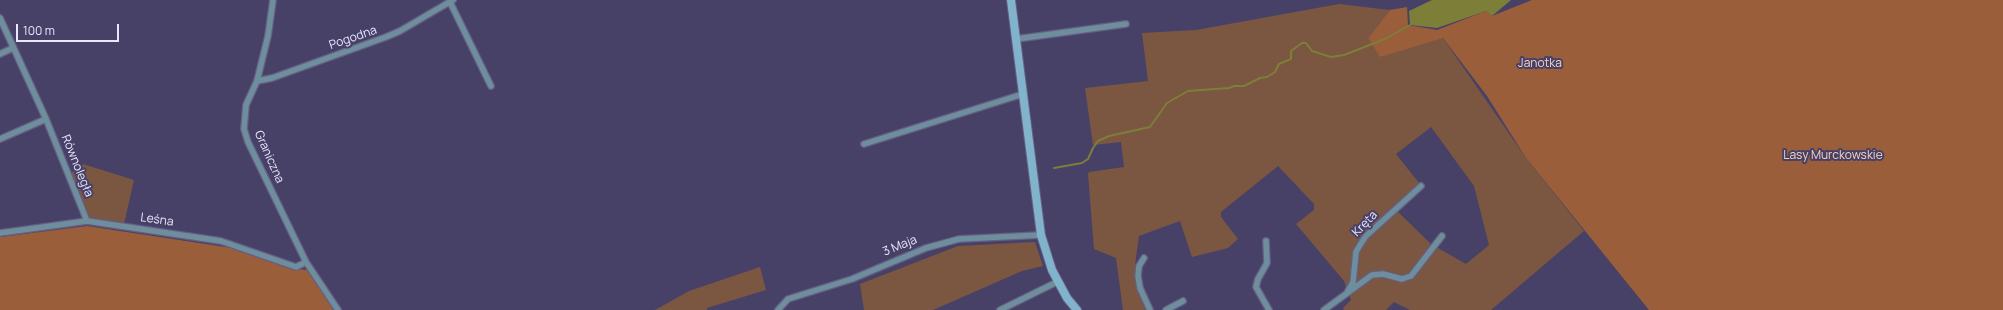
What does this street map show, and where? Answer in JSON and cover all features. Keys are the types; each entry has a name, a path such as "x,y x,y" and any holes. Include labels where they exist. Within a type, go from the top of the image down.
{"street":[{"name":"Graniczna","path":"273,0 268,36 257,81 246,105 244,118 246,135 306,262 338,310"},
{"path":"1012,0 1041,235 1047,259 1057,282 1077,310"},
{"name":"Pogodna","path":"257,81 386,37 400,31 451,1 491,86"},
{"name":"Równoległa","path":"0,18 46,119 87,222"},
{"path":"1016,39 1126,24"},
{"path":"0,54 13,48"},
{"path":"864,144 1023,94"},
{"path":"0,139 46,119"},
{"name":"Kręta","path":"1348,291 1353,282 1356,252 1366,236 1421,186"},
{"name":"Leśna","path":"0,233 87,222 221,241 296,267 306,262"},
{"name":"3 Maja","path":"778,310 788,299 852,280 920,251 959,239 1041,235"},
{"path":"1324,310 1348,291 1372,275 1377,274 1402,278 1411,276 1442,236"},
{"path":"1266,241 1267,263 1258,279 1256,288 1269,310"},
{"path":"1144,258 1139,266 1138,276 1140,288 1150,310"},
{"path":"1000,310 1057,282"},
{"path":"1166,310 1183,301"}],"shaded area":[{"path":"1432,0 1511,0 1492,16 1486,11 1437,28 1410,25 1409,11"},
{"path":"1339,4 1390,10 1368,38 1443,38 1526,158 1584,231 1491,310 1410,310 1394,302 1386,310 1344,310 1343,308 1351,300 1344,281 1296,224 1314,210 1314,204 1278,166 1221,212 1221,217 1238,239 1228,248 1192,257 1180,221 1139,236 1135,265 1146,310 1123,310 1116,258 1094,249 1088,174 1089,172 1124,167 1121,142 1093,145 1085,88 1148,81 1142,33 1196,30","holes":["1431,127 1474,186 1489,245 1466,264 1431,244 1394,208 1419,183 1396,154"]},
{"path":"83,164 134,180 124,224 88,218 71,173"},
{"path":"1035,242 1043,266 1022,271 933,310 864,310 860,284 958,246"},
{"path":"760,267 766,290 707,308 707,310 655,310 689,291"}],"green space":[{"name":"Lasy Murckowskie","path":"1532,0 2003,0 2003,310 1649,310 1526,158 1487,96 1443,38 1380,57 1368,38 1390,10 1407,7 1408,25 1437,30 1486,11 1492,16"},
{"path":"87,226 232,248 289,268 308,270 335,310 0,310 0,237"}],"waterway":[{"path":"1054,168 1082,163 1088,159 1098,141 1109,136 1150,127 1167,103 1188,91 1244,86 1260,78 1267,77 1275,72 1279,64 1291,59 1291,51 1302,43 1306,43 1312,51 1331,57 1344,55 1385,39 1410,25"}],"park label":[{"name":"Janotka","path":"1540,64"}]}
